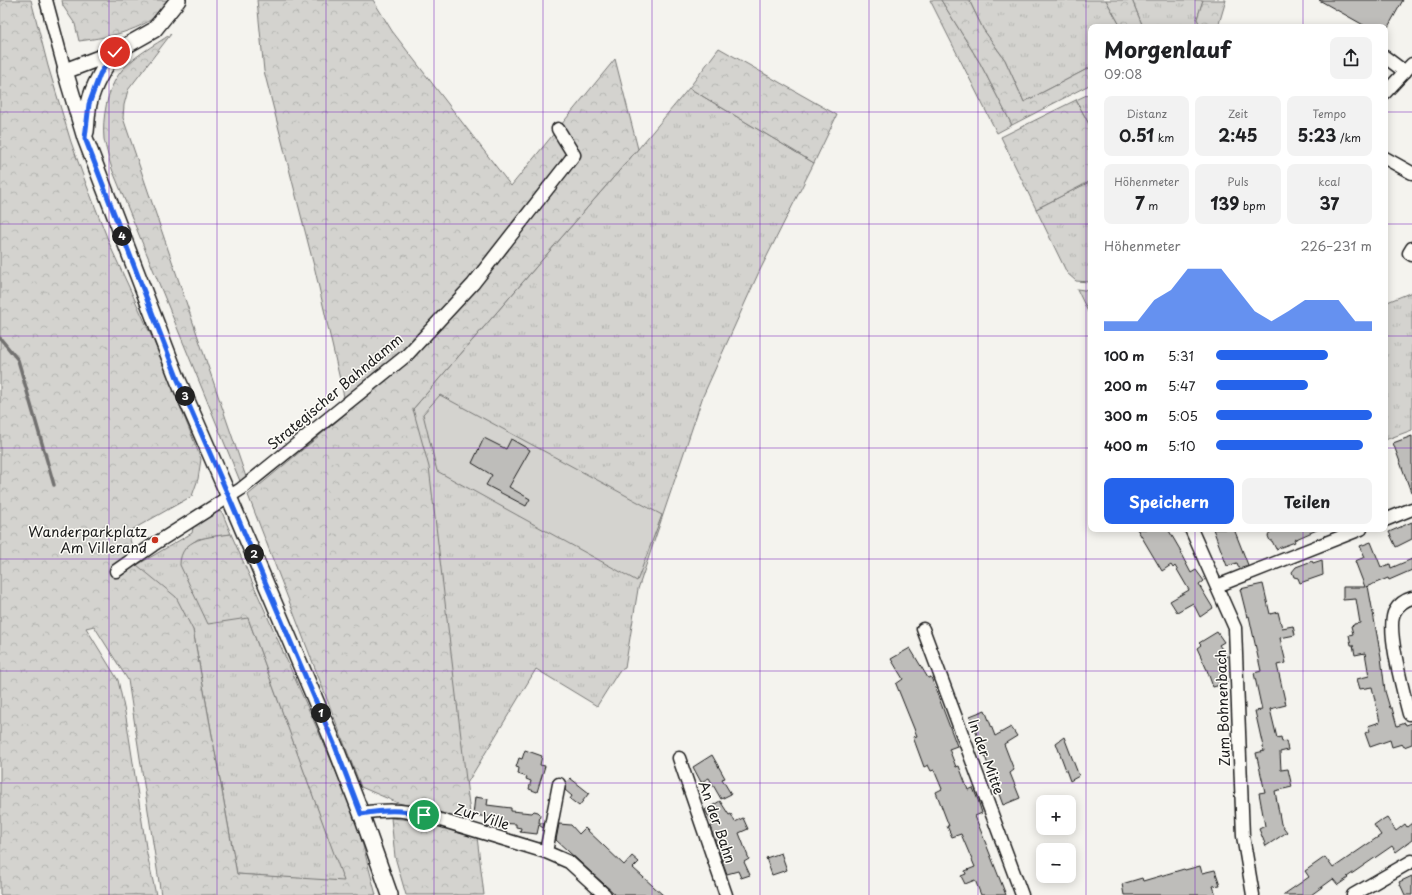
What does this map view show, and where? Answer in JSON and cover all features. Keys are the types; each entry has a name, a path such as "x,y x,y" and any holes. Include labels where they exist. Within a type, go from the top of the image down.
{"main road":[{"path":"178,0 154,30 115,52 65,71 85,138 178,380 335,746 390,895"},
{"path":"85,138 89,104 100,74 115,52"}],"street":[{"path":"46,0 65,71"},
{"path":"1388,58 1408,68 1388,90"},
{"name":"Strategischer Bahndamm","path":"116,571 153,545 250,483 407,355 473,284 574,155 558,129"},
{"path":"1388,160 1412,173"},
{"path":"1412,248 1409,253 1412,255"},
{"path":"1388,519 1412,509"},
{"name":"Zum Bohnenbach","path":"1192,532 1235,628 1243,836 1253,895"},
{"path":"1217,586 1353,532"},
{"path":"1409,714 1398,670 1392,622 1395,611 1404,601 1412,598"},
{"name":"In der Mitte","path":"923,629 1022,895"},
{"name":"An der Bahn","path":"679,758 726,895"},
{"path":"546,852 559,784"},
{"name":"Zur Ville","path":"361,814 385,810 408,811 546,852 569,862 605,895"},
{"path":"1352,895 1412,861"}],"green space":[{"path":"0,0 31,0 48,66 71,142 85,181 112,250 156,346 201,459 198,479 192,496 128,532 137,565 176,597 193,630 237,874 344,881 248,618 208,624 180,565 181,556 185,549 191,544 198,540 214,536 231,534 354,812 376,895 161,895 128,680 94,626 86,628 118,680 126,717 147,854 156,895 0,895"},
{"path":"62,0 170,0 153,18 141,25 117,34 79,41 75,24 63,6"},
{"path":"257,0 373,0 392,31 511,186 615,59 638,149 413,409 429,467 471,822 422,808 398,803 361,787 248,495 349,411 344,397 315,270 264,71"},
{"path":"930,0 941,0 980,63 1012,125 997,133"},
{"path":"941,0 969,0 983,29 1005,60 1024,102 1088,69 1088,86 1012,125 980,63"},
{"path":"969,0 1106,0 1119,24 1088,24 1088,69 1024,102 1005,60 983,29"},
{"path":"1106,0 1132,0 1142,24 1119,24"},
{"path":"1132,0 1203,0 1197,19 1200,24 1142,24"},
{"path":"1203,0 1226,0 1219,24 1200,24 1197,19"},
{"path":"171,34 128,90 124,105 123,118 247,480 240,481 112,169 104,139 104,123 108,96 119,74 136,57"},
{"path":"719,48 837,115 814,163 689,88"},
{"path":"689,88 814,163 758,274 703,396 638,589 625,668 619,671 597,706 536,669 466,785 413,409"},
{"path":"1088,94 1088,122 1076,100"},
{"path":"1076,100 1088,122 1088,183 1036,209 1001,137"},
{"path":"1088,183 1088,282 1076,281 1067,273 1036,209"},
{"path":"1077,289 1088,291 1088,312"},
{"path":"1412,292 1412,430 1388,439 1388,302"},
{"path":"440,395 662,515 637,581 437,471 423,414"},
{"path":"212,511 222,512 231,534 198,539 185,548 248,618 345,882 237,874 193,630 137,565 192,533 194,523"},
{"path":"391,818 421,821 477,837 484,895 406,895 395,857"}],"building":[{"path":"1319,0 1403,0 1388,27 1388,24 1362,24"},
{"path":"1412,436 1412,492 1411,492 1393,443"},
{"path":"484,438 506,449 511,439 530,450 509,487 530,499 526,506 486,485 492,475 472,463"},
{"path":"1412,522 1412,539 1396,547 1389,532"},
{"path":"1139,532 1170,532 1182,553 1181,554 1191,573 1196,570 1204,581 1199,585 1213,608 1200,617 1193,603 1177,612 1170,601 1189,590 1175,566 1173,568 1171,565 1162,571"},
{"path":"1214,532 1235,532 1248,565 1239,568 1237,563 1227,566"},
{"path":"1312,532 1294,540 1295,542 1276,549 1268,536 1270,533"},
{"path":"1371,542 1381,567 1390,564 1391,568 1412,559 1412,570 1389,580 1388,578 1368,586 1381,657 1385,691 1390,708 1392,708 1397,726 1405,723 1406,725 1412,723 1412,744 1404,747 1402,744 1392,747 1390,740 1370,747 1365,733 1370,731 1368,726 1380,722 1372,687 1360,689 1357,679 1369,676 1365,653 1355,655 1349,635 1353,634 1351,626 1360,623 1356,599 1343,600 1343,587 1365,587 1355,561 1365,557 1360,546"},
{"path":"1322,560 1323,575 1300,583 1298,578 1294,577 1292,572 1296,567 1312,561 1313,563"},
{"path":"1263,584 1270,614 1278,612 1282,628 1293,626 1295,635 1280,638 1286,663 1277,665 1286,705 1270,709 1277,738 1281,737 1282,742 1286,741 1288,750 1280,752 1281,770 1288,769 1292,787 1275,791 1281,824 1287,832 1266,846 1259,829 1265,826 1259,793 1265,792 1256,753 1264,751 1255,711 1262,710 1254,673 1261,671 1249,616 1247,617 1240,589"},
{"path":"1217,632 1224,642 1219,645 1227,656 1218,661 1227,683 1213,687 1197,648 1201,645 1199,643"},
{"path":"910,648 928,678 931,677 957,746 949,749 956,767 959,766 968,790 973,788 978,800 982,813 975,816 1006,895 981,895 975,880 965,884 961,876 966,874 965,871 975,867 961,834 952,837 947,826 949,826 936,792 942,789 934,770 931,771 928,765 924,767 913,737 917,736 896,684 903,679 891,659"},
{"path":"985,710 995,736 1011,727 1017,736 1004,744 1014,770 1010,773 1020,798 1003,805 970,716"},
{"path":"1064,737 1079,776 1070,781 1056,743"},
{"path":"525,750 542,756 540,765 545,766 537,792 529,789 531,781 526,779 527,777 518,774 519,768 516,767 519,758 522,759"},
{"path":"712,755 725,778 722,779 731,794 721,799 709,778 701,782 693,767"},
{"path":"570,778 589,793 579,806 570,799 572,796 565,790 566,782"},
{"path":"475,797 488,799 487,805 511,808 511,811 532,813 534,811 538,812 540,814 539,823 544,823 543,828 539,825 537,834 520,832 521,828 516,827 516,824 496,823 496,818 473,815"},
{"path":"720,801 729,815 731,814 735,822 743,818 748,829 739,833 749,859 744,862 750,875 741,878 738,871 727,874 710,827 713,825 705,810"},
{"path":"1387,818 1396,831 1405,824 1407,827 1412,823 1412,840 1396,852 1392,846 1347,877 1348,878 1338,885 1333,879 1311,895 1283,895 1309,877 1305,871 1325,857 1333,868 1381,835 1374,825"},
{"path":"559,824 571,825 579,834 585,828 624,865 632,856 639,862 633,868 663,895 616,895 556,840"},
{"path":"781,853 787,870 772,875 766,858"},
{"path":"1200,866 1202,873 1215,870 1220,885 1213,886 1216,895 1124,895 1122,884 1142,878 1143,881"},
{"path":"1412,876 1412,895 1405,895 1399,882"}],"waterway":[{"path":"0,338 18,360 54,485"}],"place":[{"name":"Wanderparkplatz Am Villerand","path":"155,540"}],"route":[{"path":"115,52 100,74 89,104 85,138 178,380 335,746 361,814 385,810 408,811 424,815"}]}
